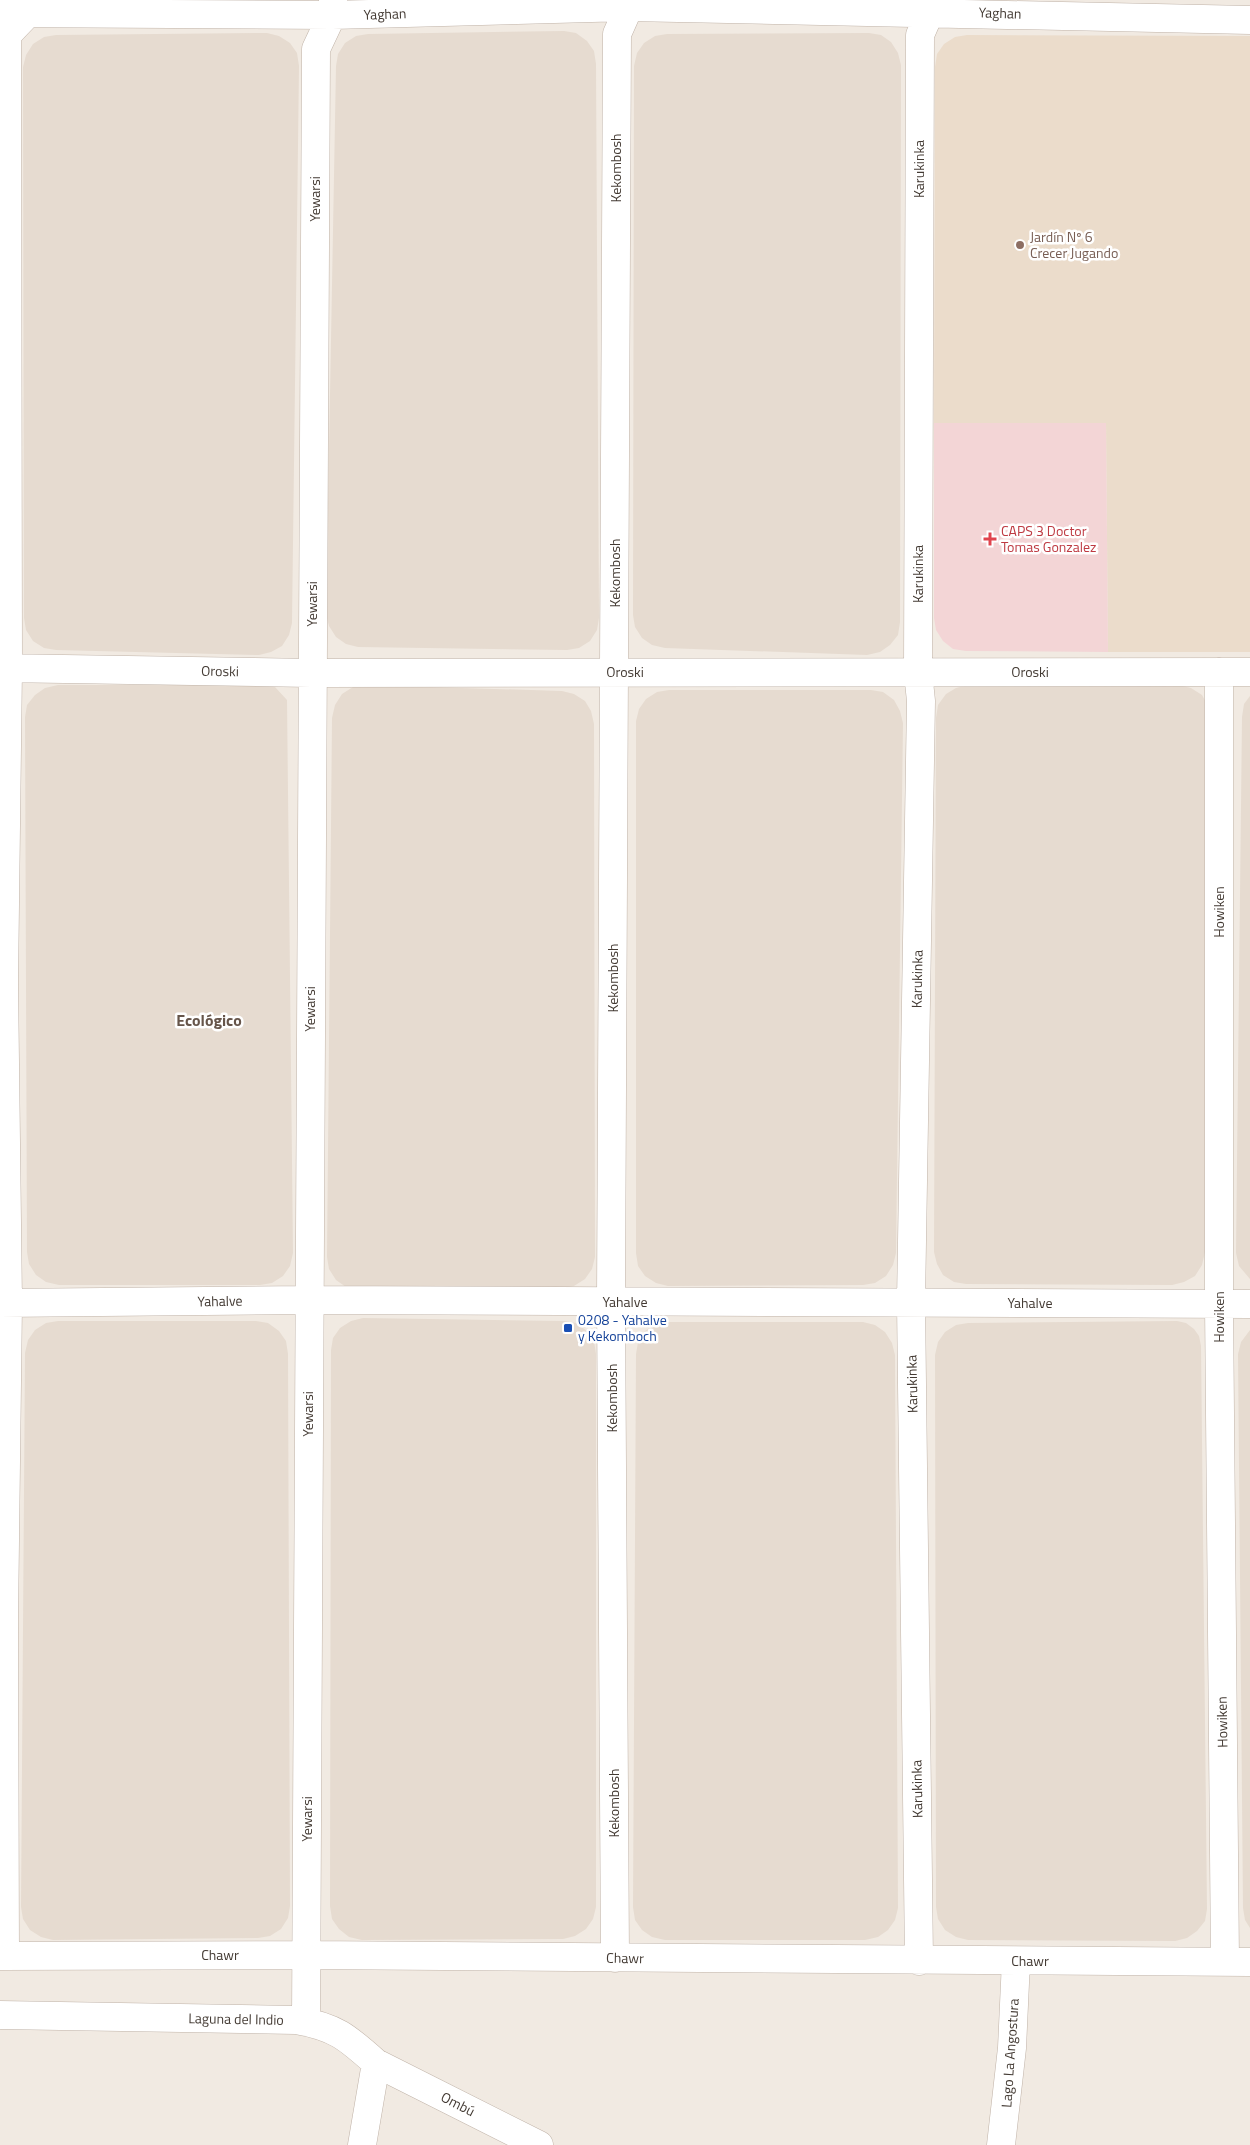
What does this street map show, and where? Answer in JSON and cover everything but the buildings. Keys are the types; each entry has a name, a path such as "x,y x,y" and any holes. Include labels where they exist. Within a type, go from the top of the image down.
{"street":[{"name":"Yaghan","path":"0,12 30,6 332,8 629,3 930,6 1236,13"},
{"name":"Kekombosh","path":"615,1958 611,1301 616,34 629,3"},
{"path":"2,1956 4,1303 2,983 7,35 30,6"},
{"name":"Karukinka","path":"919,1961 911,1302 921,701 918,672 920,35 930,6"},
{"name":"Yewarsi","path":"306,2022 311,673 316,49 332,8"},
{"name":"Oroski","path":"4,668 311,673 1250,672"},
{"name":"Howiken","path":"1219,672 1219,1304 1237,1962"},
{"name":"Yahalve","path":"4,1303 308,1300 1250,1304"},
{"name":"Chawr","path":"2,1956 307,1955 1237,1962"},
{"name":"Lago La Angostura","path":"1001,2145 1012,2048 1016,1961"},
{"name":"Laguna del Indio","path":"0,2015 306,2022 326,2026 351,2041 376,2063"},
{"path":"362,2145 376,2063"},
{"name":"Ombú","path":"376,2063 539,2145"}],"shaded area":[{"path":"564,31 576,33 587,41 594,51 596,64 599,618 597,630 590,641 579,648 567,650 358,647 346,644 336,637 329,626 326,614 336,66 338,54 345,43 356,36 368,34"},
{"path":"267,33 279,36 290,43 297,53 299,66 292,623 289,635 282,646 271,652 259,655 56,650 44,648 33,641 26,630 24,618 23,67 26,55 33,44 44,37 56,35"},
{"path":"869,33 881,35 891,42 898,53 901,65 900,622 898,635 890,645 880,652 867,655 665,648 652,645 642,638 635,627 633,615 634,66 637,53 644,43 655,36 667,34"},
{"path":"967,35 1250,36 1250,652 1108,652 1106,423 934,423 935,67 937,54 944,44 955,37"},
{"path":"934,423 1106,423 1108,652 966,651 953,649 943,641 936,630 934,618"},
{"path":"58,685 266,685 275,687 287,700 293,1253 290,1266 283,1276 272,1283 260,1285 59,1285 46,1282 36,1275 29,1264 27,1252 25,717 27,705 35,695 45,688"},
{"path":"365,685 562,691 574,694 585,701 591,711 594,724 595,1257 592,1269 585,1279 574,1286 562,1288 346,1287 336,1280 329,1269 327,1257 332,718 335,705 342,694 353,687"},
{"path":"968,685 1179,685 1191,688 1202,695 1208,706 1210,718 1205,1252 1202,1265 1195,1276 1184,1282 1172,1285 966,1284 954,1282 943,1275 937,1264 934,1252 936,718 938,705 946,694 956,688"},
{"path":"669,690 871,690 883,692 894,700 900,711 903,723 896,1253 893,1265 886,1276 875,1283 863,1285 668,1286 656,1283 645,1276 638,1266 636,1253 636,721 639,709 646,699 657,692"},
{"path":"1250,696 1250,1279 1239,1266 1236,1253 1242,717 1244,704"},
{"path":"363,1318 564,1321 576,1323 587,1331 594,1341 596,1354 596,1907 593,1919 586,1929 575,1936 563,1939 362,1940 349,1937 339,1929 332,1919 330,1906 331,1350 333,1338 340,1328 351,1321"},
{"path":"58,1321 256,1321 268,1323 279,1331 286,1341 288,1354 290,1906 288,1918 281,1929 270,1936 258,1938 53,1940 41,1937 30,1930 23,1919 21,1907 25,1353 28,1340 35,1330 46,1323"},
{"path":"1177,1321 1186,1323 1194,1329 1199,1336 1201,1346 1207,1909 1205,1921 1197,1931 1187,1938 1175,1941 968,1940 956,1937 945,1930 938,1919 936,1907 935,1355 938,1342 945,1332 956,1325 968,1323"},
{"path":"669,1322 863,1322 875,1325 885,1332 892,1343 895,1355 898,1908 895,1920 888,1930 878,1937 865,1940 665,1940 652,1937 642,1930 635,1920 633,1907 636,1354 638,1342 645,1331 656,1324"},
{"path":"1250,1330 1250,1928 1245,1920 1243,1908 1238,1354 1241,1342"}],"place":[{"name":"Jardín Nº 6 Crecer Jugando","path":"1020,245"},
{"name":"CAPS 3 Doctor Tomas Gonzalez","path":"990,539"},
{"name":"0208 - Yahalve y Kekomboch","path":"568,1328"}],"district":[{"name":"Ecológico","path":"209,1020"}]}
